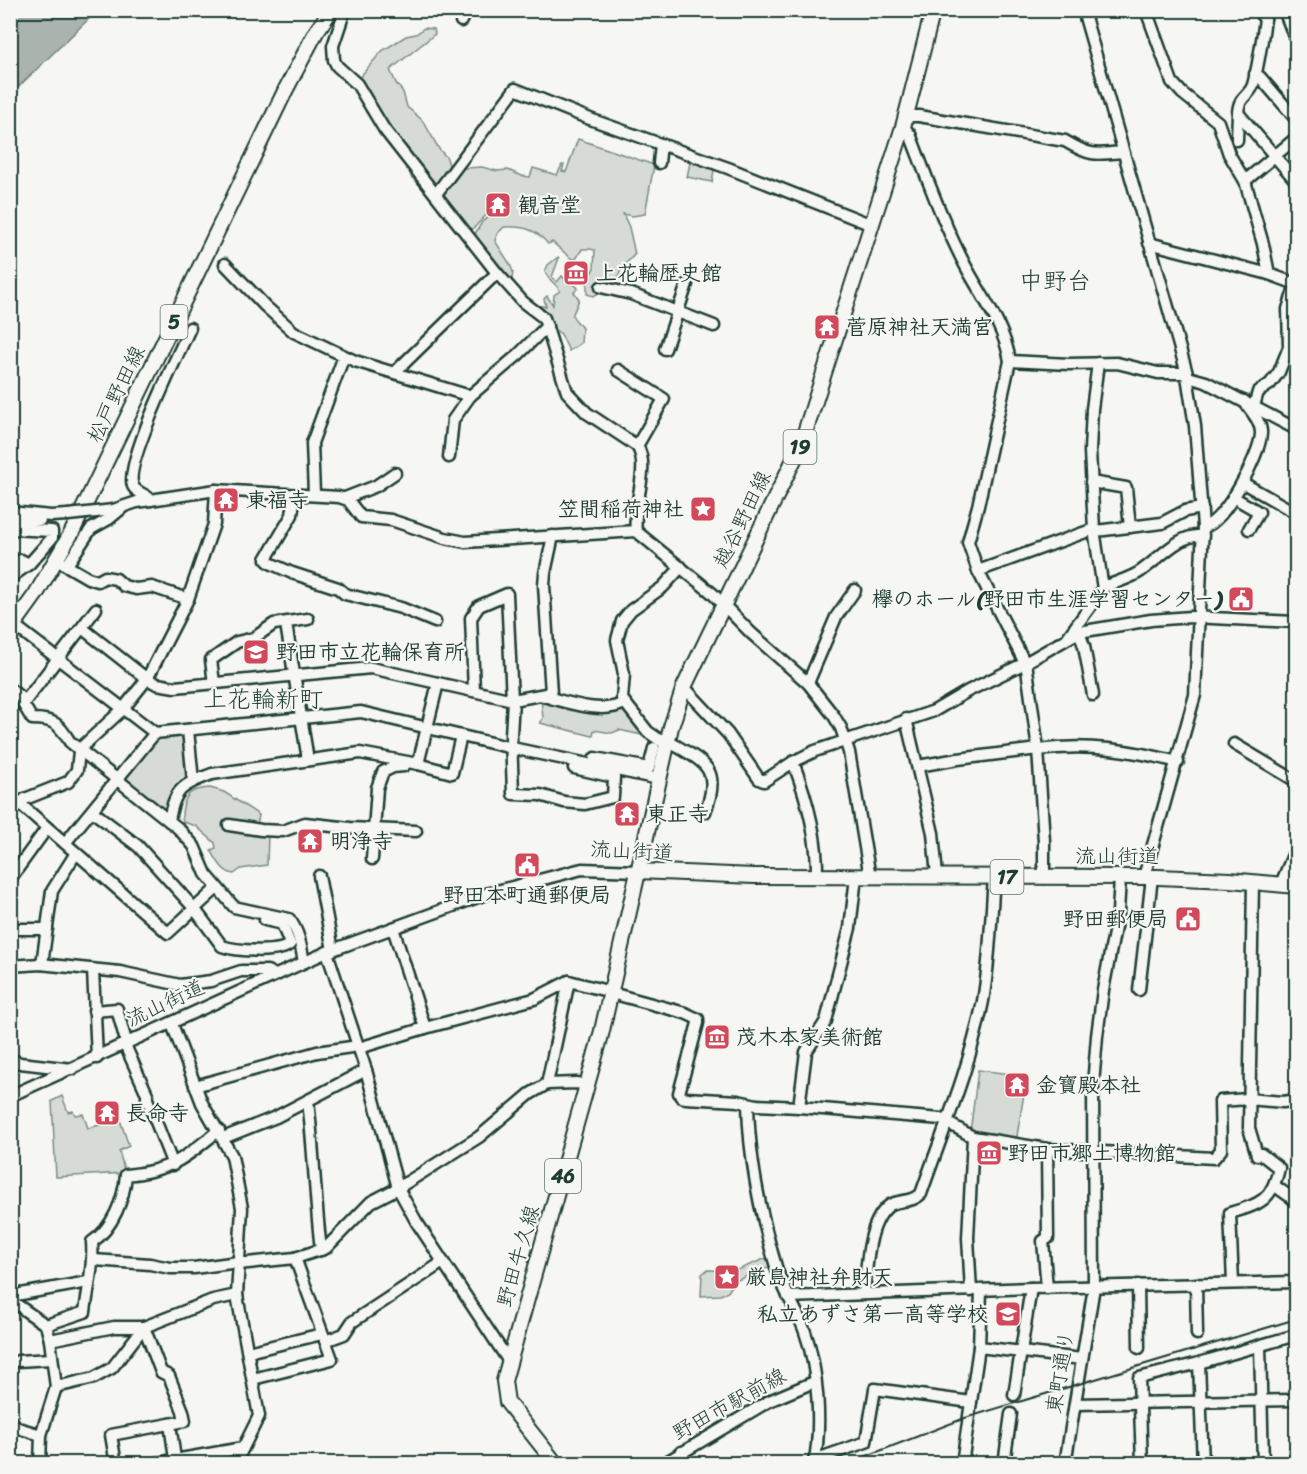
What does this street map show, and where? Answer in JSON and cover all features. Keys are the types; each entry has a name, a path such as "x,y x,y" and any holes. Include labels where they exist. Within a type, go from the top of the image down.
{"main road":[{"name":"松戸野田線","path":"12,626 62,562 88,500 286,89 316,32 331,10"},
{"name":"越谷野田線","path":"638,871 659,778 663,745 684,687 801,445 905,122 933,10"},
{"name":"流山街道","path":"638,871 690,875 817,877 1148,877 1296,886"},
{"name":"野田牛久線","path":"556,1464 507,1402 504,1381 588,1085 638,871"}],"street":[{"path":"345,10 333,46 334,60 342,71 357,84 384,129 497,273 523,302 544,318 567,392 587,413 637,446 642,453 636,531"},
{"path":"461,21 466,10"},
{"path":"1083,10 1187,375 1195,426 1202,508 1196,695 1148,877 1139,990"},
{"path":"1146,10 1172,82 1218,122 1229,154 1245,181 1269,274"},
{"path":"1237,140 1240,100 1252,89 1255,74 1261,15 1285,11 1296,41"},
{"path":"1255,74 1296,118"},
{"path":"436,194 514,89 873,225"},
{"path":"1238,113 1296,180"},
{"path":"1044,878 1038,749 1025,662 978,571 966,541 978,506 1010,361 1002,330 965,264 942,216 905,122 919,116 1064,140 1079,149 1097,155 1124,152"},
{"path":"1245,181 1296,138"},
{"path":"659,163 661,144"},
{"path":"1149,243 1294,281 1288,309 1289,347 1279,372 1270,384 1258,392 1249,403"},
{"path":"225,264 288,329 344,356 470,396"},
{"path":"395,372 497,273"},
{"path":"665,349 687,284"},
{"path":"601,287 631,294 714,326"},
{"path":"449,458 453,420 470,396 519,354 547,326"},
{"path":"151,500 135,489 131,480 146,426 190,328"},
{"path":"314,494 312,444 344,356"},
{"path":"1010,361 1069,364 1117,363 1158,373 1187,375 1249,403 1296,429"},
{"path":"1098,363 1090,426 1095,530 1103,586"},
{"path":"618,370 664,399 637,446"},
{"path":"1068,637 1103,586 1138,573 1168,550 1203,532 1217,520 1243,483 1256,458 1262,432 1249,403"},
{"path":"10,512 51,516 68,515 113,510 151,500 216,490 314,494 345,498 376,486 395,473"},
{"path":"1092,482 1126,488 1130,527"},
{"path":"1243,483 1296,513"},
{"path":"10,812 31,796 68,782 77,770 79,751 123,709 147,679 188,599 214,524 216,490"},
{"path":"295,495 292,515 266,559 270,564 325,582 345,594 401,608 435,622"},
{"path":"1233,496 1259,512 1249,529"},
{"path":"345,498 361,517 391,520 457,541 636,531 712,593 765,646 808,683 834,716 846,741 852,768 863,877 826,1021 806,1052 799,1107"},
{"path":"126,505 110,519 92,529 62,562 88,578 98,581 109,577 130,588 152,587 188,599"},
{"path":"978,571 1095,530 1162,523 1185,511 1202,508"},
{"path":"10,521 46,520 51,516"},
{"path":"10,529 52,531 52,538 29,564 10,578"},
{"path":"82,627 147,679 157,684 174,687 371,668 513,700 541,695 551,693 544,585 553,536"},
{"path":"10,568 21,560 29,564"},
{"path":"681,567 663,587 631,610 619,628 617,648 624,672 621,694 624,703 648,732 663,745 704,765 710,772 711,795 705,812"},
{"path":"808,683 836,616 855,590"},
{"path":"12,626 155,733 361,712 512,748 614,777 613,797 585,804 564,802 540,795 513,794 512,748 513,700 507,594 478,606 471,618 474,691"},
{"path":"92,811 138,846 195,908 222,946 263,950 284,949 290,944 282,924 234,915 228,911 206,874 194,846 178,828 79,751 61,727 45,720 32,719 23,704 96,609"},
{"path":"684,687 728,734 759,779 764,781 815,751 934,711 968,690 1079,632 1151,620 1199,617 1296,622"},
{"path":"214,683 211,660 237,642 254,638 274,624 308,619"},
{"path":"286,624 308,760"},
{"path":"1079,632 1093,694"},
{"path":"416,764 438,683"},
{"path":"10,689 25,700"},
{"path":"541,695 598,709 618,707 624,703"},
{"path":"906,719 933,833 937,876"},
{"path":"189,730 193,781"},
{"path":"65,843 155,733"},
{"path":"169,821 173,800 180,791 193,781 212,774 360,753 452,773 461,735"},
{"path":"1234,744 1296,782"},
{"path":"512,748 649,768 663,745"},
{"path":"918,766 1057,747 1115,748 1178,762"},
{"path":"512,748 659,778"},
{"path":"793,762 806,796 818,858 817,877"},
{"path":"372,859 378,788 383,772 393,767 416,764"},
{"path":"19,803 168,933 215,890"},
{"path":"229,825 283,831 305,823 416,831"},
{"path":"10,879 47,828"},
{"path":"1281,884 1296,848"},
{"path":"42,964 52,891 76,853"},
{"name":"流山街道","path":"10,1096 304,962 489,893 565,872 595,868 638,871"},
{"path":"319,876 330,951 399,1188 416,1221 510,1363"},
{"path":"864,1294 871,1238 876,1225 884,1210 893,1203 911,1200 921,1194 976,1030 983,1000 994,877"},
{"name":"東町通り","path":"1065,1464 1094,1287 1094,1085 1097,1036 1118,912 1120,878"},
{"path":"1233,1283 1230,1213 1252,1207 1262,1201 1275,1186 1279,1168 1261,1154 1257,1155 1249,1128 1252,882"},
{"path":"215,890 238,909 289,919 298,935 304,962"},
{"path":"393,928 425,1028"},
{"path":"10,929 47,929"},
{"path":"10,966 42,964 136,974 180,985 210,981 241,971 267,971 275,975"},
{"path":"93,970 97,1058"},
{"path":"547,1084 569,981"},
{"path":"195,1086 317,1052 359,1047 534,999 569,981 685,1013 698,1019 678,1094 681,1097 927,1117 941,1119 973,1137 1047,1149 1214,1158 1221,1150 1220,1101 1248,1099 1283,1102 1296,1100"},
{"path":"94,1011 117,1009 126,1045 173,1165"},
{"path":"172,1024 202,1103 232,1156 242,1208 237,1295 259,1416 235,1464"},
{"path":"10,1059 20,1063 72,1069"},
{"path":"46,1325 85,1312 88,1282 94,1260 92,1242 100,1237 113,1218 125,1188 126,1175 151,1173 173,1165 221,1134 276,1117 366,1070"},
{"path":"94,1260 150,1264 170,1268 194,1268 295,1258 321,1250 347,1227 364,1207 399,1188 479,1137 530,1094 547,1084 588,1085"},
{"path":"308,1101 312,1134 314,1197 321,1250"},
{"path":"748,1104 751,1161 777,1269 807,1338 819,1424 814,1462 866,1442 875,1389 971,1402"},
{"path":"962,1464 978,1347 976,1291 968,1238 973,1137"},
{"path":"1047,1149 1048,1238 1043,1241 1047,1288"},
{"path":"1275,1186 1296,1201"},
{"path":"253,1379 332,1359 295,1258"},
{"path":"248,1352 344,1334 352,1322 443,1262"},
{"path":"10,1298 88,1282"},
{"path":"788,1297 1030,1288 1296,1282"},
{"path":"1197,1284 1197,1334"},
{"path":"1138,1285 1139,1348"},
{"path":"1014,1395 1030,1288"},
{"path":"50,1340 114,1328 144,1327 213,1300 237,1295"},
{"path":"10,1298 46,1325 50,1340 56,1387 41,1436 40,1464"},
{"path":"56,1387 94,1378 112,1368 144,1327"},
{"path":"116,1464 111,1435 185,1421 168,1376 162,1372 144,1327"},
{"path":"1142,1464 1139,1378 1296,1335"},
{"path":"1260,1346 1263,1464"},
{"path":"978,1347 1082,1359"},
{"path":"18,1361 51,1359"},
{"path":"1199,1363 1203,1464"},
{"name":"野田市駅前線","path":"663,1464 769,1401 814,1382"},
{"path":"1075,1404 1296,1400"},
{"path":"1004,1464 1011,1414"},
{"path":"10,1420 18,1428 41,1436"},
{"path":"170,1424 175,1459"},
{"path":"152,1464 243,1449"},
{"path":"681,1452 688,1464"}],"shaded area":[{"path":"11,10 97,10 97,11 11,94"},
{"path":"424,28 434,29 435,34 390,70 403,92 407,107 426,126 447,158 450,169 482,167 497,171 508,170 530,177 533,168 557,175 562,165 564,165 562,171 566,172 578,139 654,165 645,214 632,216 623,214 629,227 635,254 622,268 614,286 593,296 587,294 587,282 594,268 595,250 582,249 576,259 572,259 552,242 548,244 534,232 511,227 504,227 497,234 495,241 513,272 512,279 507,281 472,239 482,222 492,215 495,202 492,201 488,208 490,211 470,232 454,213 456,210 450,211 411,177 409,170 366,112 359,78 382,51"},
{"path":"691,158 713,166 712,182 687,177"},
{"path":"558,257 552,277 557,282 562,276 569,284 574,284 578,288 574,292 579,299 573,315 582,328 581,343 569,351 561,334 535,308 546,306 544,299 547,296 553,305 554,295 560,291 545,271 548,265"},
{"path":"541,699 625,708 643,732 642,735 619,730 612,733 594,730 593,736 540,723 543,718"},
{"path":"183,734 189,777 167,814 123,778 156,737"},
{"path":"210,788 224,792 259,815 256,831 268,833 267,865 241,869 234,874 226,871 211,850 216,848 215,843 196,826 183,822 184,802 189,794 196,790"},
{"path":"978,1070 1027,1076 1016,1142 970,1133"},
{"path":"62,1096 68,1112 73,1111 75,1115 83,1114 88,1128 120,1120 129,1146 119,1151 125,1173 56,1177 52,1101"},
{"path":"769,1257 772,1266 735,1281 728,1292 701,1296 702,1274 707,1270 735,1271"}],"railway":[{"path":"846,1464 965,1418 1296,1319"}],"place":[{"name":"観音堂","path":"498,205"},
{"name":"上花輪歴史館","path":"576,273"},
{"name":"菅原神社天満宮","path":"827,327"},
{"name":"東福寺","path":"226,500"},
{"name":"笠間稲荷神社","path":"703,509"},
{"name":"欅のホール(野田市生涯学習センター)","path":"1241,599"},
{"name":"野田市立花輪保育所","path":"256,652"},
{"name":"東正寺","path":"627,814"},
{"name":"明浄寺","path":"310,841"},
{"name":"野田本町通郵便局","path":"527,865"},
{"name":"野田郵便局","path":"1188,919"},
{"name":"茂木本家美術館","path":"717,1037"},
{"name":"金寶殿本社","path":"1017,1085"},
{"name":"長命寺","path":"107,1113"},
{"name":"野田市郷土博物館","path":"989,1153"},
{"name":"厳島神社弁財天","path":"727,1277"},
{"name":"私立あずさ第一高等学校","path":"1008,1314"}],"district":[{"name":"中野台","path":"1055,281"},
{"name":"上花輪新町","path":"263,699"}]}
